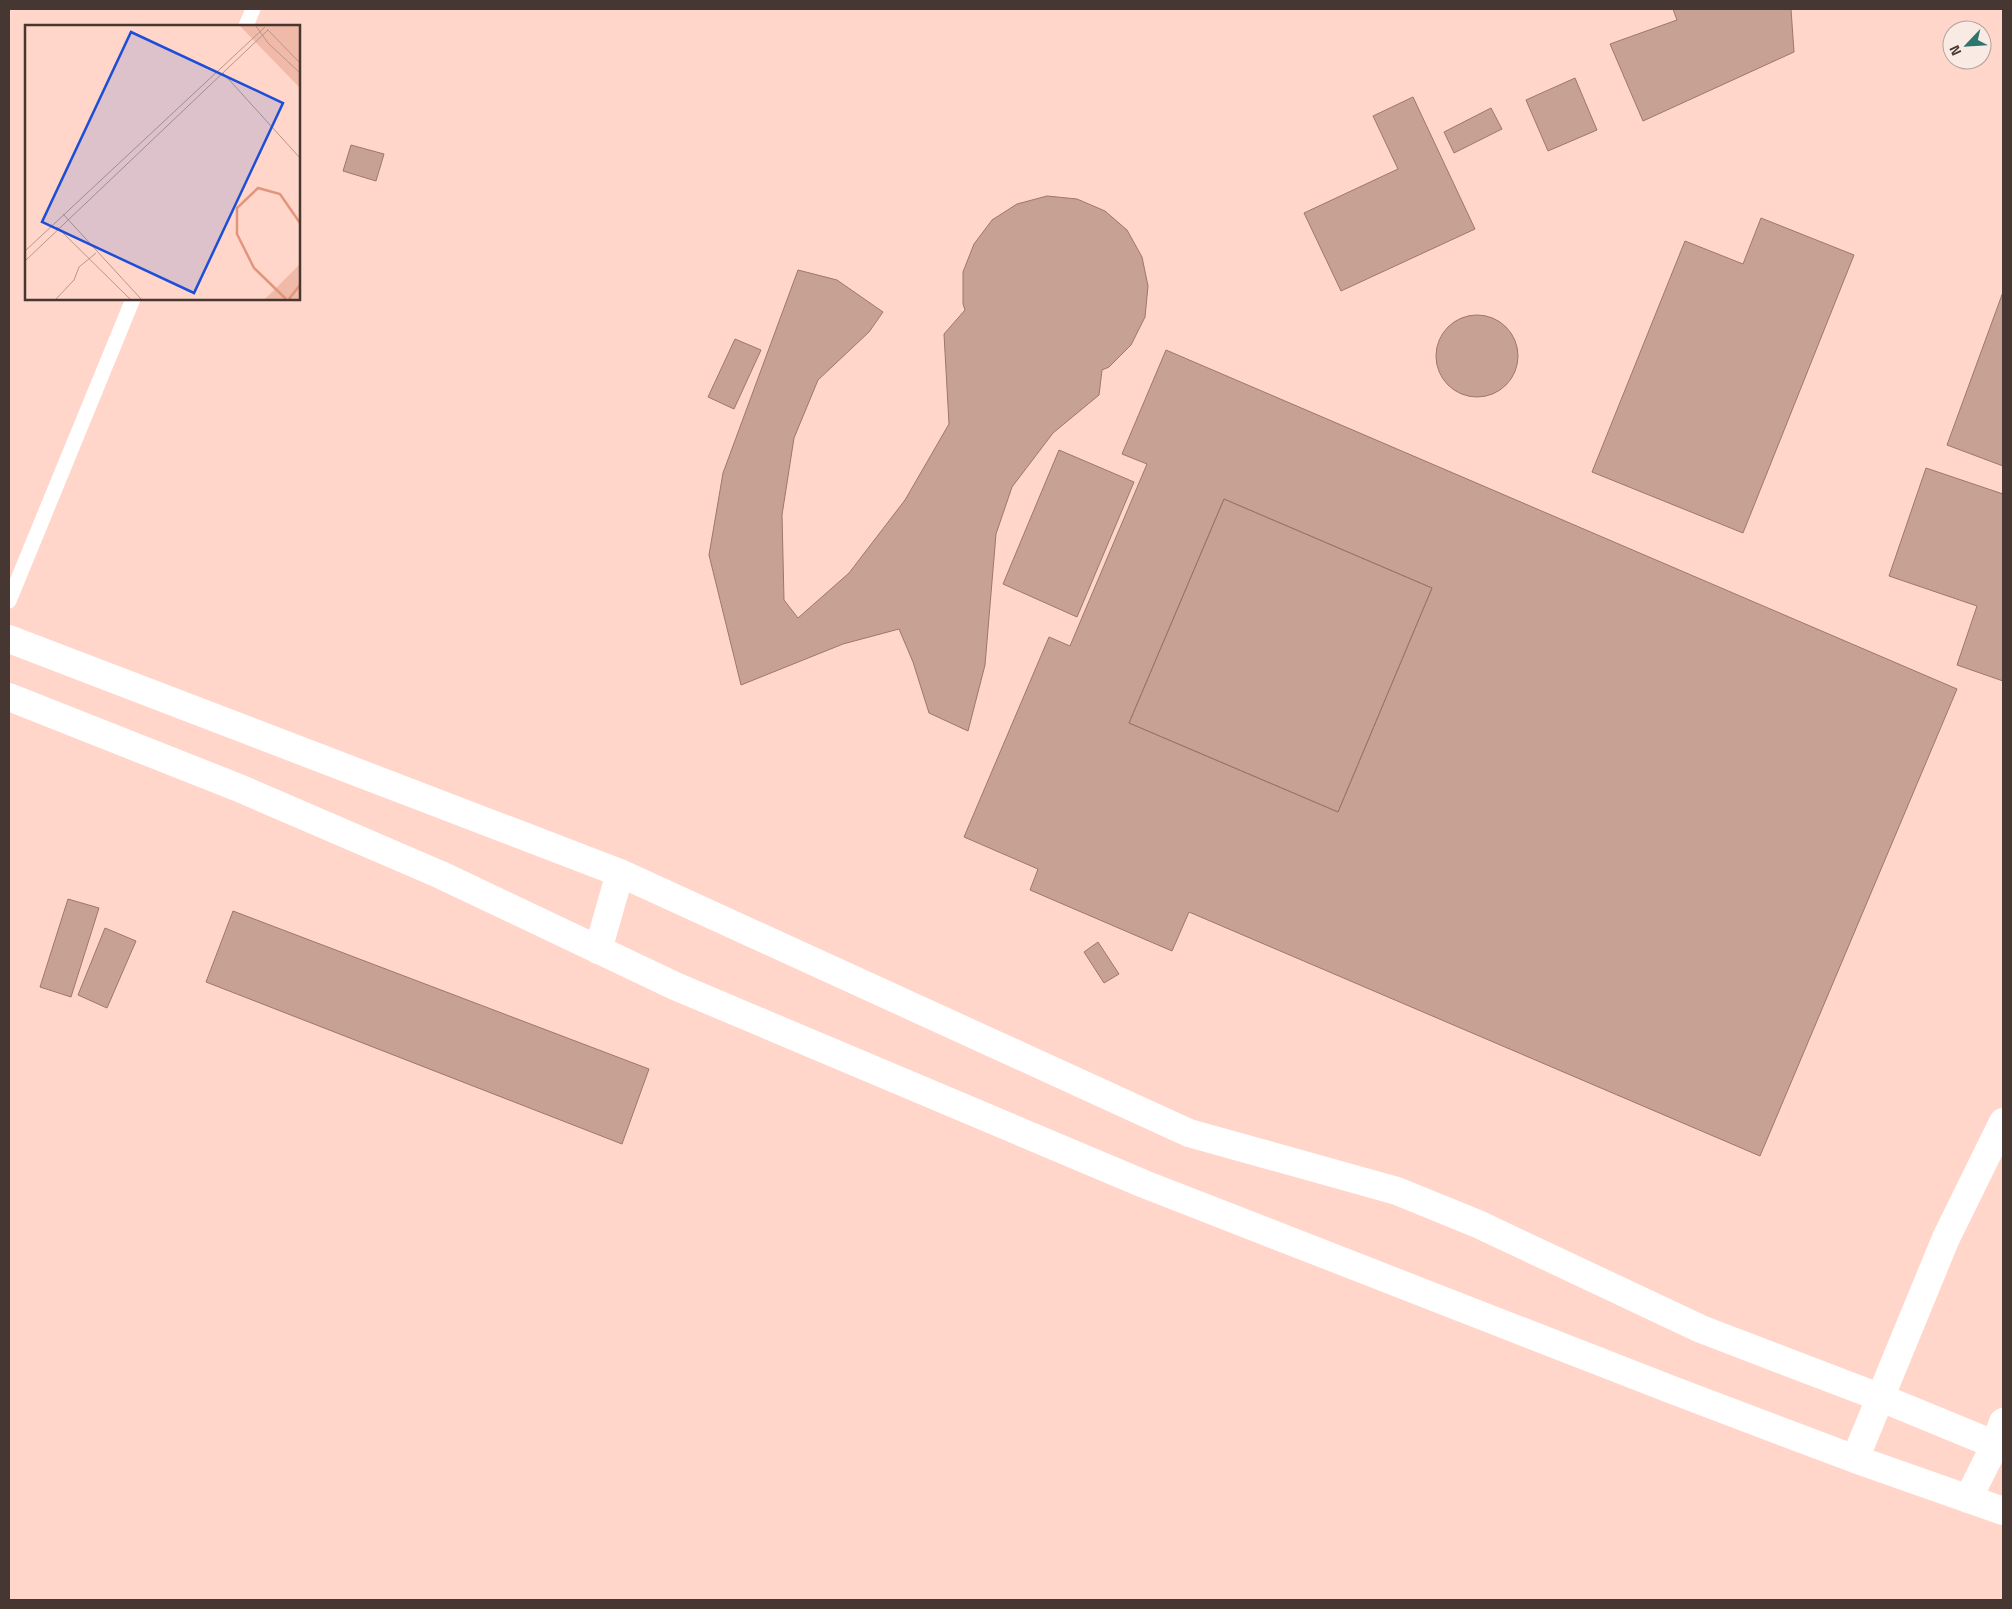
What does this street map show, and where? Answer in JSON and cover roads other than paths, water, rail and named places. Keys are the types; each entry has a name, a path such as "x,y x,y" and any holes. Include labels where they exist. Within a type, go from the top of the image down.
{"street":[{"path":"9,639 620,872 1189,1133 1398,1191 1478,1224 1701,1329 1879,1397 2000,1439 1968,1499"},
{"path":"9,697 239,788 441,875 674,986 1144,1184 1675,1391 2003,1511"},
{"path":"598,950 620,872"},
{"path":"1855,1458 1946,1238 2003,1122"}],"lane":[{"path":"246,25 253,9"},
{"path":"9,601 134,300"}]}
